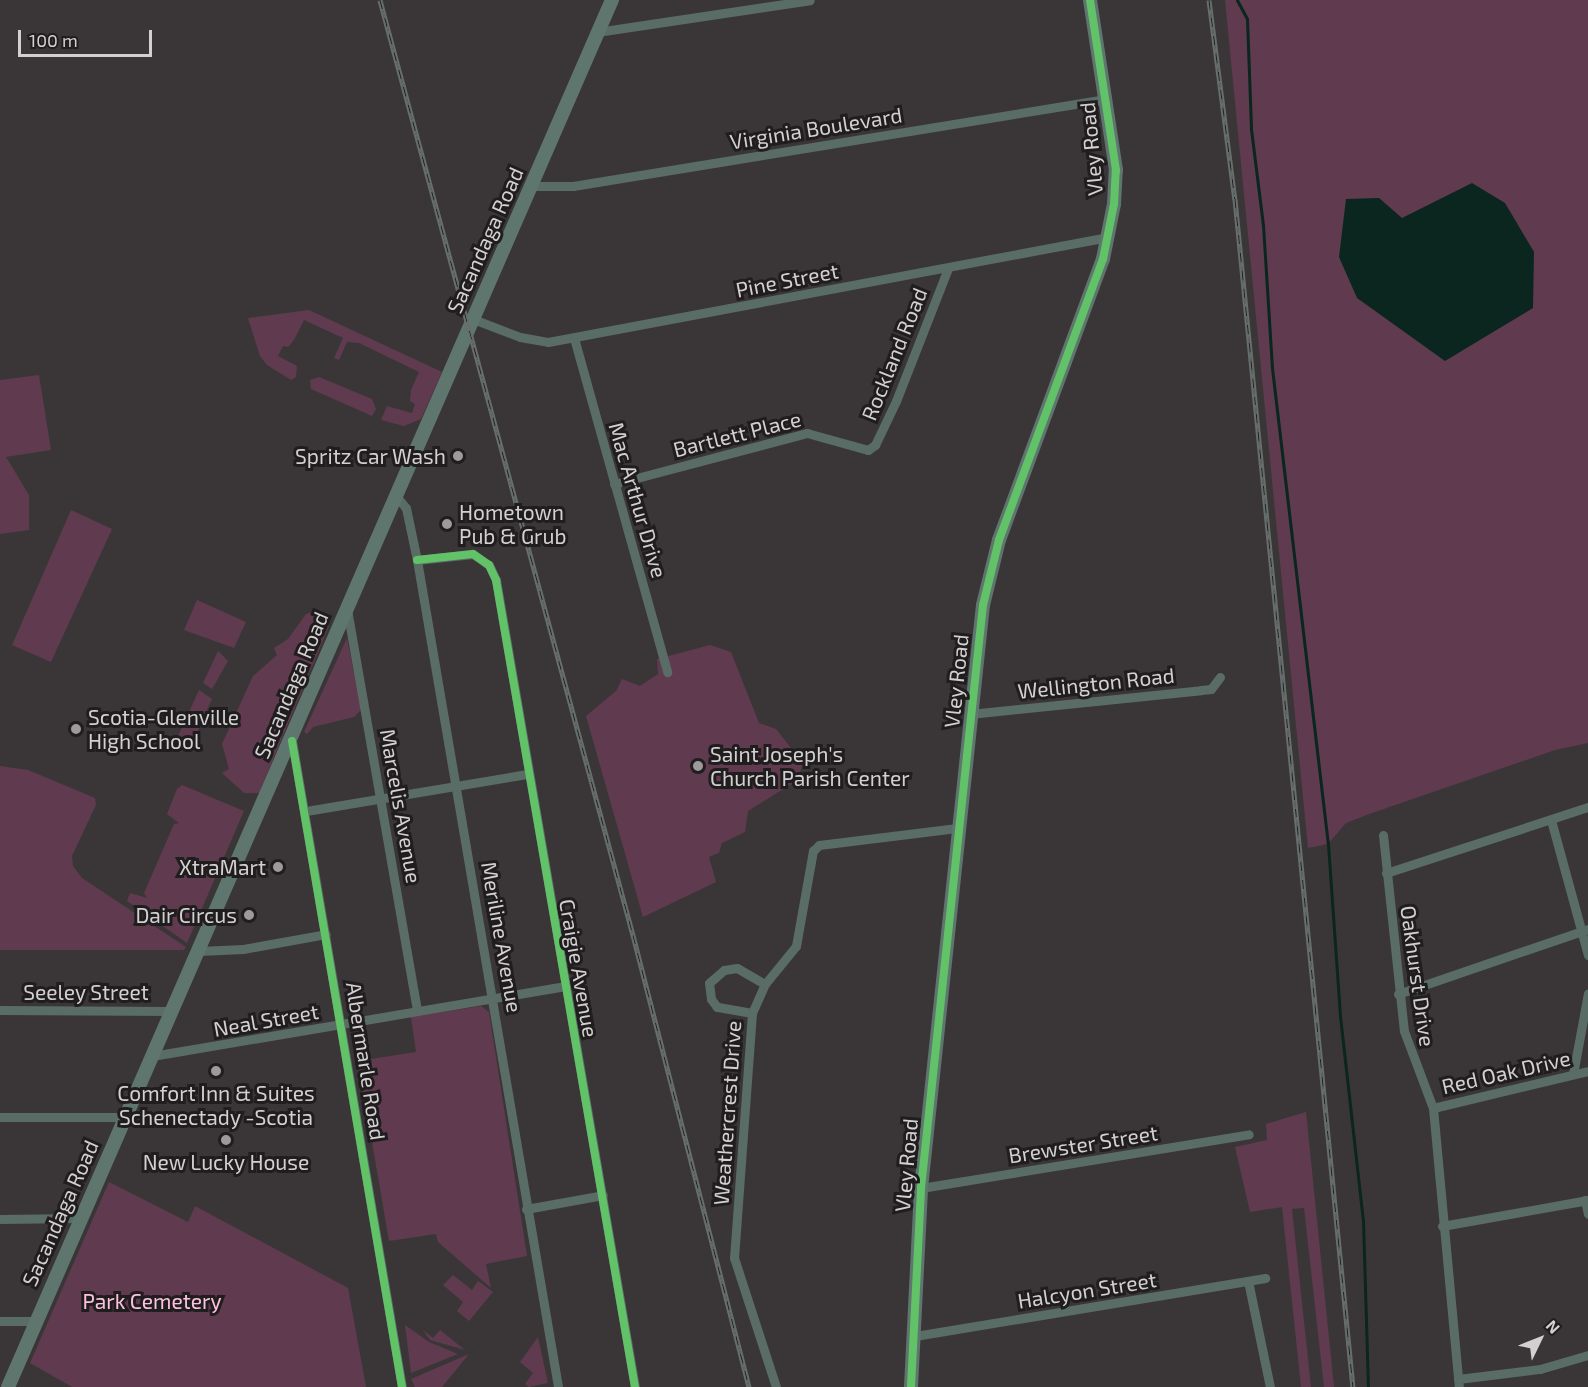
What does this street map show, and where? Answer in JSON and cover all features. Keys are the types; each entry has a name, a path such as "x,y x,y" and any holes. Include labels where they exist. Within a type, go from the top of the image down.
{"main road":[{"name":"Sacandaga Road","path":"8,1387 292,741 347,608 612,0"},
{"name":"Vley Road","path":"911,1387 921,1188 957,828 988,576 1084,316 1108,237 1116,170 1090,0"}],"street":[{"path":"597,32 810,0"},
{"name":"Virginia Boulevard","path":"532,186 573,186 1106,99"},
{"name":"Pine Street","path":"473,319 520,337 548,342 1108,237"},
{"name":"Rockland Road","path":"868,450 875,445 896,401 948,268"},
{"name":"Mac Arthur Drive","path":"574,338 667,672"},
{"name":"Bartlett Place","path":"614,484 807,433 868,450"},
{"name":"Meriline Avenue","path":"397,497 406,508 417,560 458,787 494,999 526,1209 558,1387"},
{"name":"Craigie Avenue","path":"417,560 464,553 483,558 496,580 527,774 635,1387"},
{"name":"Marcelis Avenue","path":"347,608 417,1011"},
{"name":"Wellington Road","path":"970,714 1211,689 1220,677"},
{"name":"Albermarle Road","path":"292,741 306,811 402,1387"},
{"path":"306,811 527,774"},
{"path":"1386,873 1588,807"},
{"path":"1551,820 1586,930 1588,955"},
{"name":"Weathercrest Drive","path":"776,1387 734,1258 752,1012 765,984 796,946 813,851 828,841 957,828"},
{"name":"Oakhurst Drive","path":"1383,835 1398,994 1412,1059 1433,1108 1458,1383"},
{"path":"1398,994 1586,930"},
{"path":"199,951 235,950 326,934"},
{"path":"752,1012 717,1007 711,999 709,982 724,970 737,968 765,984"},
{"name":"Neal Street","path":"152,1056 564,986"},
{"path":"1573,1074 1588,993"},
{"name":"Seeley Street","path":"0,1010 172,1011"},
{"name":"Red Oak Drive","path":"1433,1108 1588,1071"},
{"path":"0,1117 126,1117"},
{"name":"Brewster Street","path":"921,1188 1249,1134"},
{"path":"526,1209 603,1195"},
{"path":"1442,1226 1587,1200 1588,1214"},
{"path":"0,1219 81,1218"},
{"name":"Halcyon Street","path":"915,1336 1265,1278"},
{"path":"1248,1281 1270,1387"},
{"path":"0,1321 36,1321"},
{"path":"1458,1383 1540,1369 1588,1356"}],"green space":[{"path":"1225,0 1588,0 1588,743 1555,750 1372,813 1346,823 1328,844 1308,848"},
{"path":"309,310 442,372 421,419 404,426 381,420 387,406 412,413 415,404 410,401 411,390 419,372 359,343 347,342 339,360 334,358 343,338 304,320 294,340 288,347 283,346 278,356 297,366 296,377 291,380 267,365 260,356 248,318"},
{"path":"39,375 51,450 6,457 29,495 29,530 0,534 0,380"},
{"path":"319,377 372,399 376,409 372,416 311,389 310,380"},
{"path":"71,510 112,529 51,662 12,645"},
{"path":"197,600 246,622 234,648 184,630"},
{"path":"319,610 329,617 329,626 259,793 244,793 222,773 229,769 222,744 253,676 277,655 274,648 288,639 306,614"},
{"path":"347,638 361,710 354,717 313,727 307,734 304,732"},
{"path":"710,645 731,652 759,723 776,729 803,763 798,780 748,811 745,832 722,843 719,853 709,857 716,882 643,917 586,716 616,691 622,679 640,686 658,674 657,659"},
{"path":"218,651 228,661 212,689 203,683"},
{"path":"199,690 212,699 196,735 184,739 178,736"},
{"path":"0,766 28,770 95,798 96,805 72,856 73,866 82,878 186,947 184,950 0,950"},
{"path":"182,785 244,811 187,943 127,901 130,893 147,898 144,893 174,824 179,823 167,814 177,789"},
{"path":"481,1006 489,1012 527,1256 486,1264 491,1288 438,1242 436,1234 389,1241 358,1061 416,1052 411,1017"},
{"path":"1306,1112 1334,1387 1324,1387 1304,1208 1292,1209 1311,1387 1301,1387 1282,1207 1250,1212 1235,1147 1267,1140 1266,1124"},
{"name":"Park Cemetery","path":"109,1182 188,1222 195,1206 348,1288 366,1387 72,1387 30,1363"},
{"path":"453,1275 472,1290 478,1281 493,1292 469,1321 457,1311 463,1302 443,1285"},
{"path":"405,1325 429,1342 458,1354 411,1373"},
{"path":"423,1330 433,1338 440,1330 465,1350 430,1340"},
{"path":"538,1337 548,1383 529,1387 525,1384 533,1373 520,1362"},
{"path":"469,1354 442,1387 415,1387 411,1379"}],"shaded area":[{"path":"1472,183 1505,203 1534,252 1533,308 1445,361 1357,298 1339,257 1346,199 1379,198 1402,218"}],"waterway":[{"path":"1237,0 1247,19 1251,129 1263,225 1272,368 1328,844 1340,1016 1363,1220 1368,1387"}],"railway":[{"path":"380,0 633,935 749,1387"},
{"path":"1209,0 1235,199 1353,1387"}],"cycle path":[{"path":"911,1387 921,1188 983,605 999,540 1103,259 1114,204 1116,170 1090,0"},
{"path":"417,560 473,554 489,565 496,580 635,1387"},
{"path":"292,741 402,1387"}],"place":[{"name":"Spritz Car Wash","path":"458,456"},
{"name":"Hometown Pub & Grub","path":"447,524"},
{"name":"Scotia-Glenville High School","path":"76,729"},
{"name":"Saint Joseph's Church Parish Center","path":"698,766"},
{"name":"XtraMart","path":"278,867"},
{"name":"Dair Circus","path":"249,915"},
{"name":"Comfort Inn & Suites Schenectady -Scotia","path":"216,1071"},
{"name":"New Lucky House","path":"226,1140"}]}
